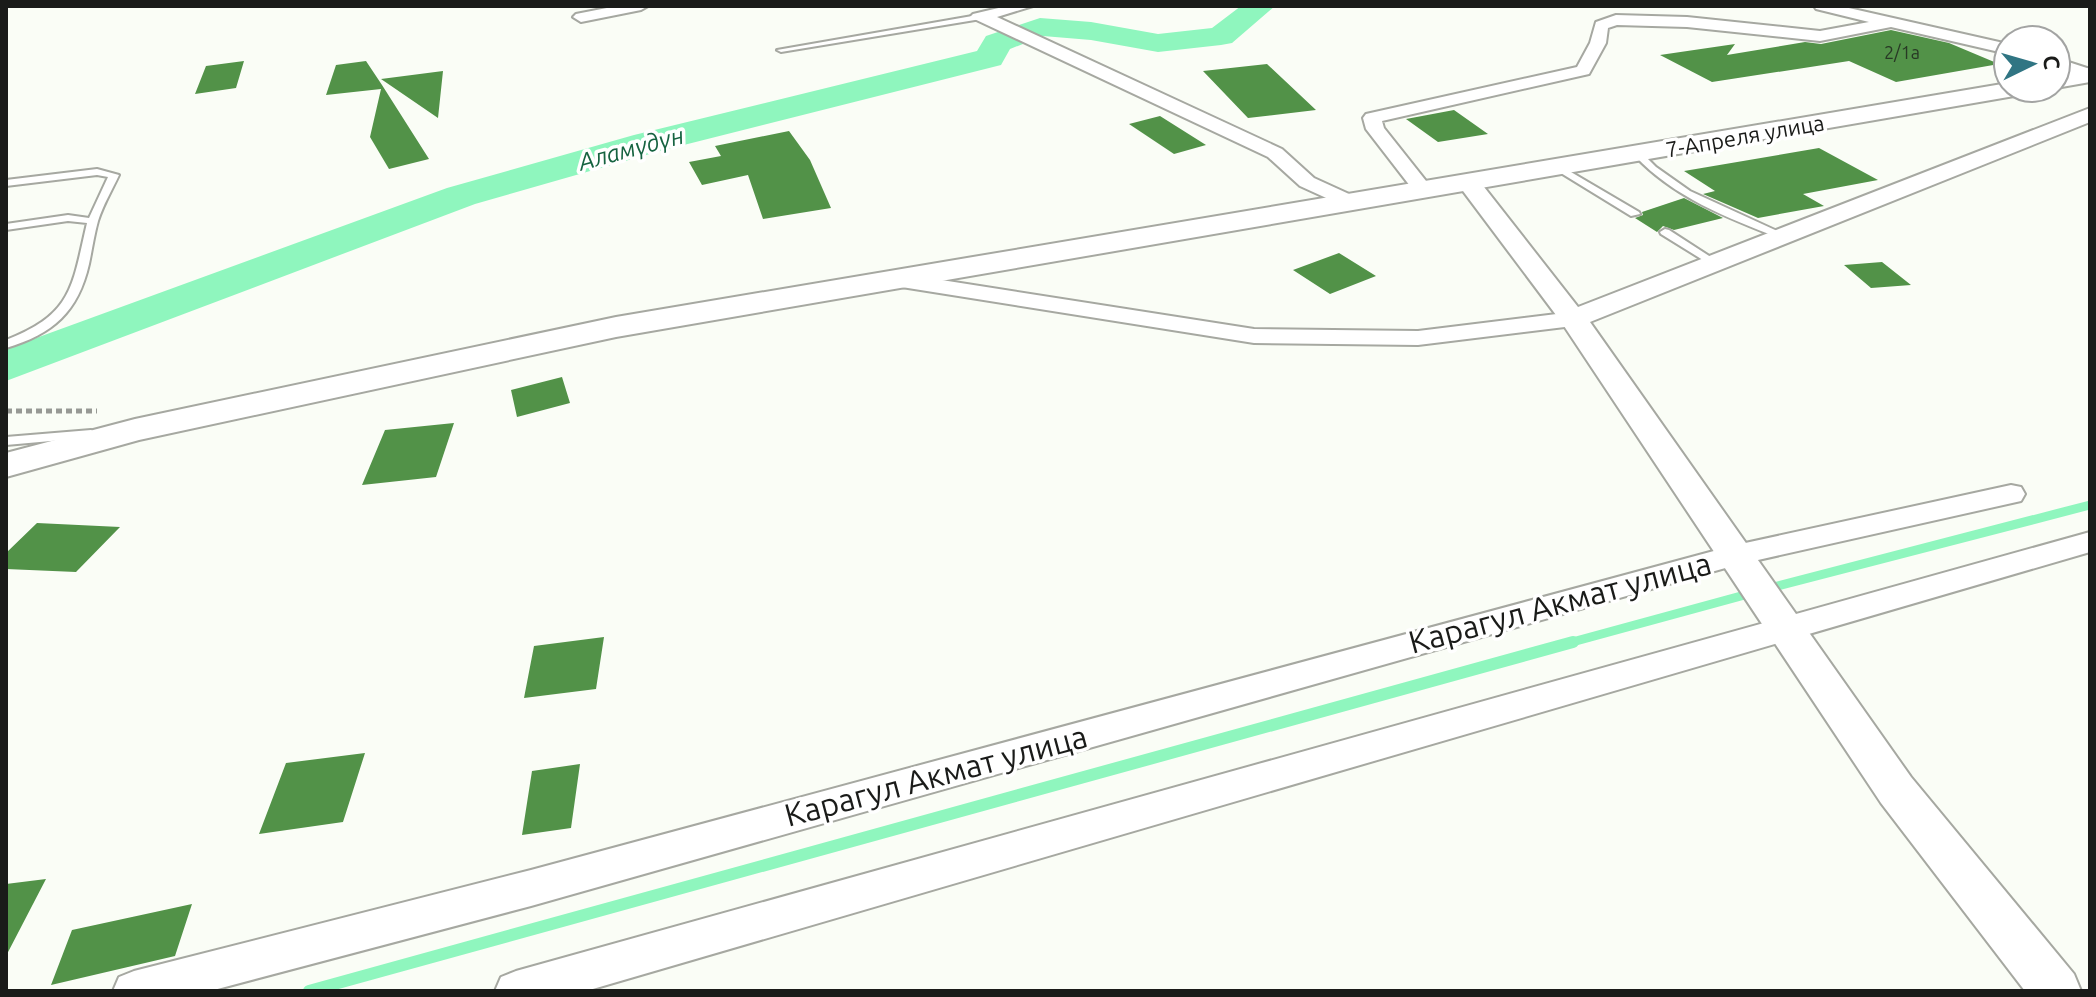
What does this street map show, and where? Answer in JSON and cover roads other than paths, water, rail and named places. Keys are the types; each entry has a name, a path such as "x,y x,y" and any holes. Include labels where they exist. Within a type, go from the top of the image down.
{"main road":[{"name":"7-Апреля улица","path":"6,465 135,430 616,327 1992,93"}],"street":[{"path":"581,17 641,6"},
{"path":"978,17 1026,6"},
{"path":"1821,6 1992,45"},
{"path":"978,17 1001,23 1275,153 1307,182 1353,203"},
{"path":"1424,191 1375,129 1372,118 1583,71 1598,43 1601,25 1616,20 1687,22 1820,36 1891,22"},
{"path":"897,280 1254,336 1418,338 1573,319 2086,118"},
{"path":"1469,183 1573,319 1896,790 2056,991"},
{"name":"Карагул Акмат улица","path":"134,991 2011,494"},
{"path":"516,991 1778,619 2090,542"}],"lane":[{"path":"781,50 978,17"},
{"path":"1638,154 1667,181 1728,214 1783,236"},
{"path":"1559,168 1635,214"},
{"path":"6,183 97,172 114,175 93,221 73,300 57,320 6,344"},
{"path":"6,227 68,218 93,221"},
{"path":"1665,232 1715,263"},
{"path":"6,441 135,430"}],"waterway":[{"name":"Аламүдүн","path":"6,366 461,196 647,143 990,58 997,43 1040,27 1091,31 1158,43 1221,36 1260,6"},
{"path":"1766,589 2090,505"},
{"path":"1565,644 1752,593"},
{"path":"309,991 1573,642"}]}
